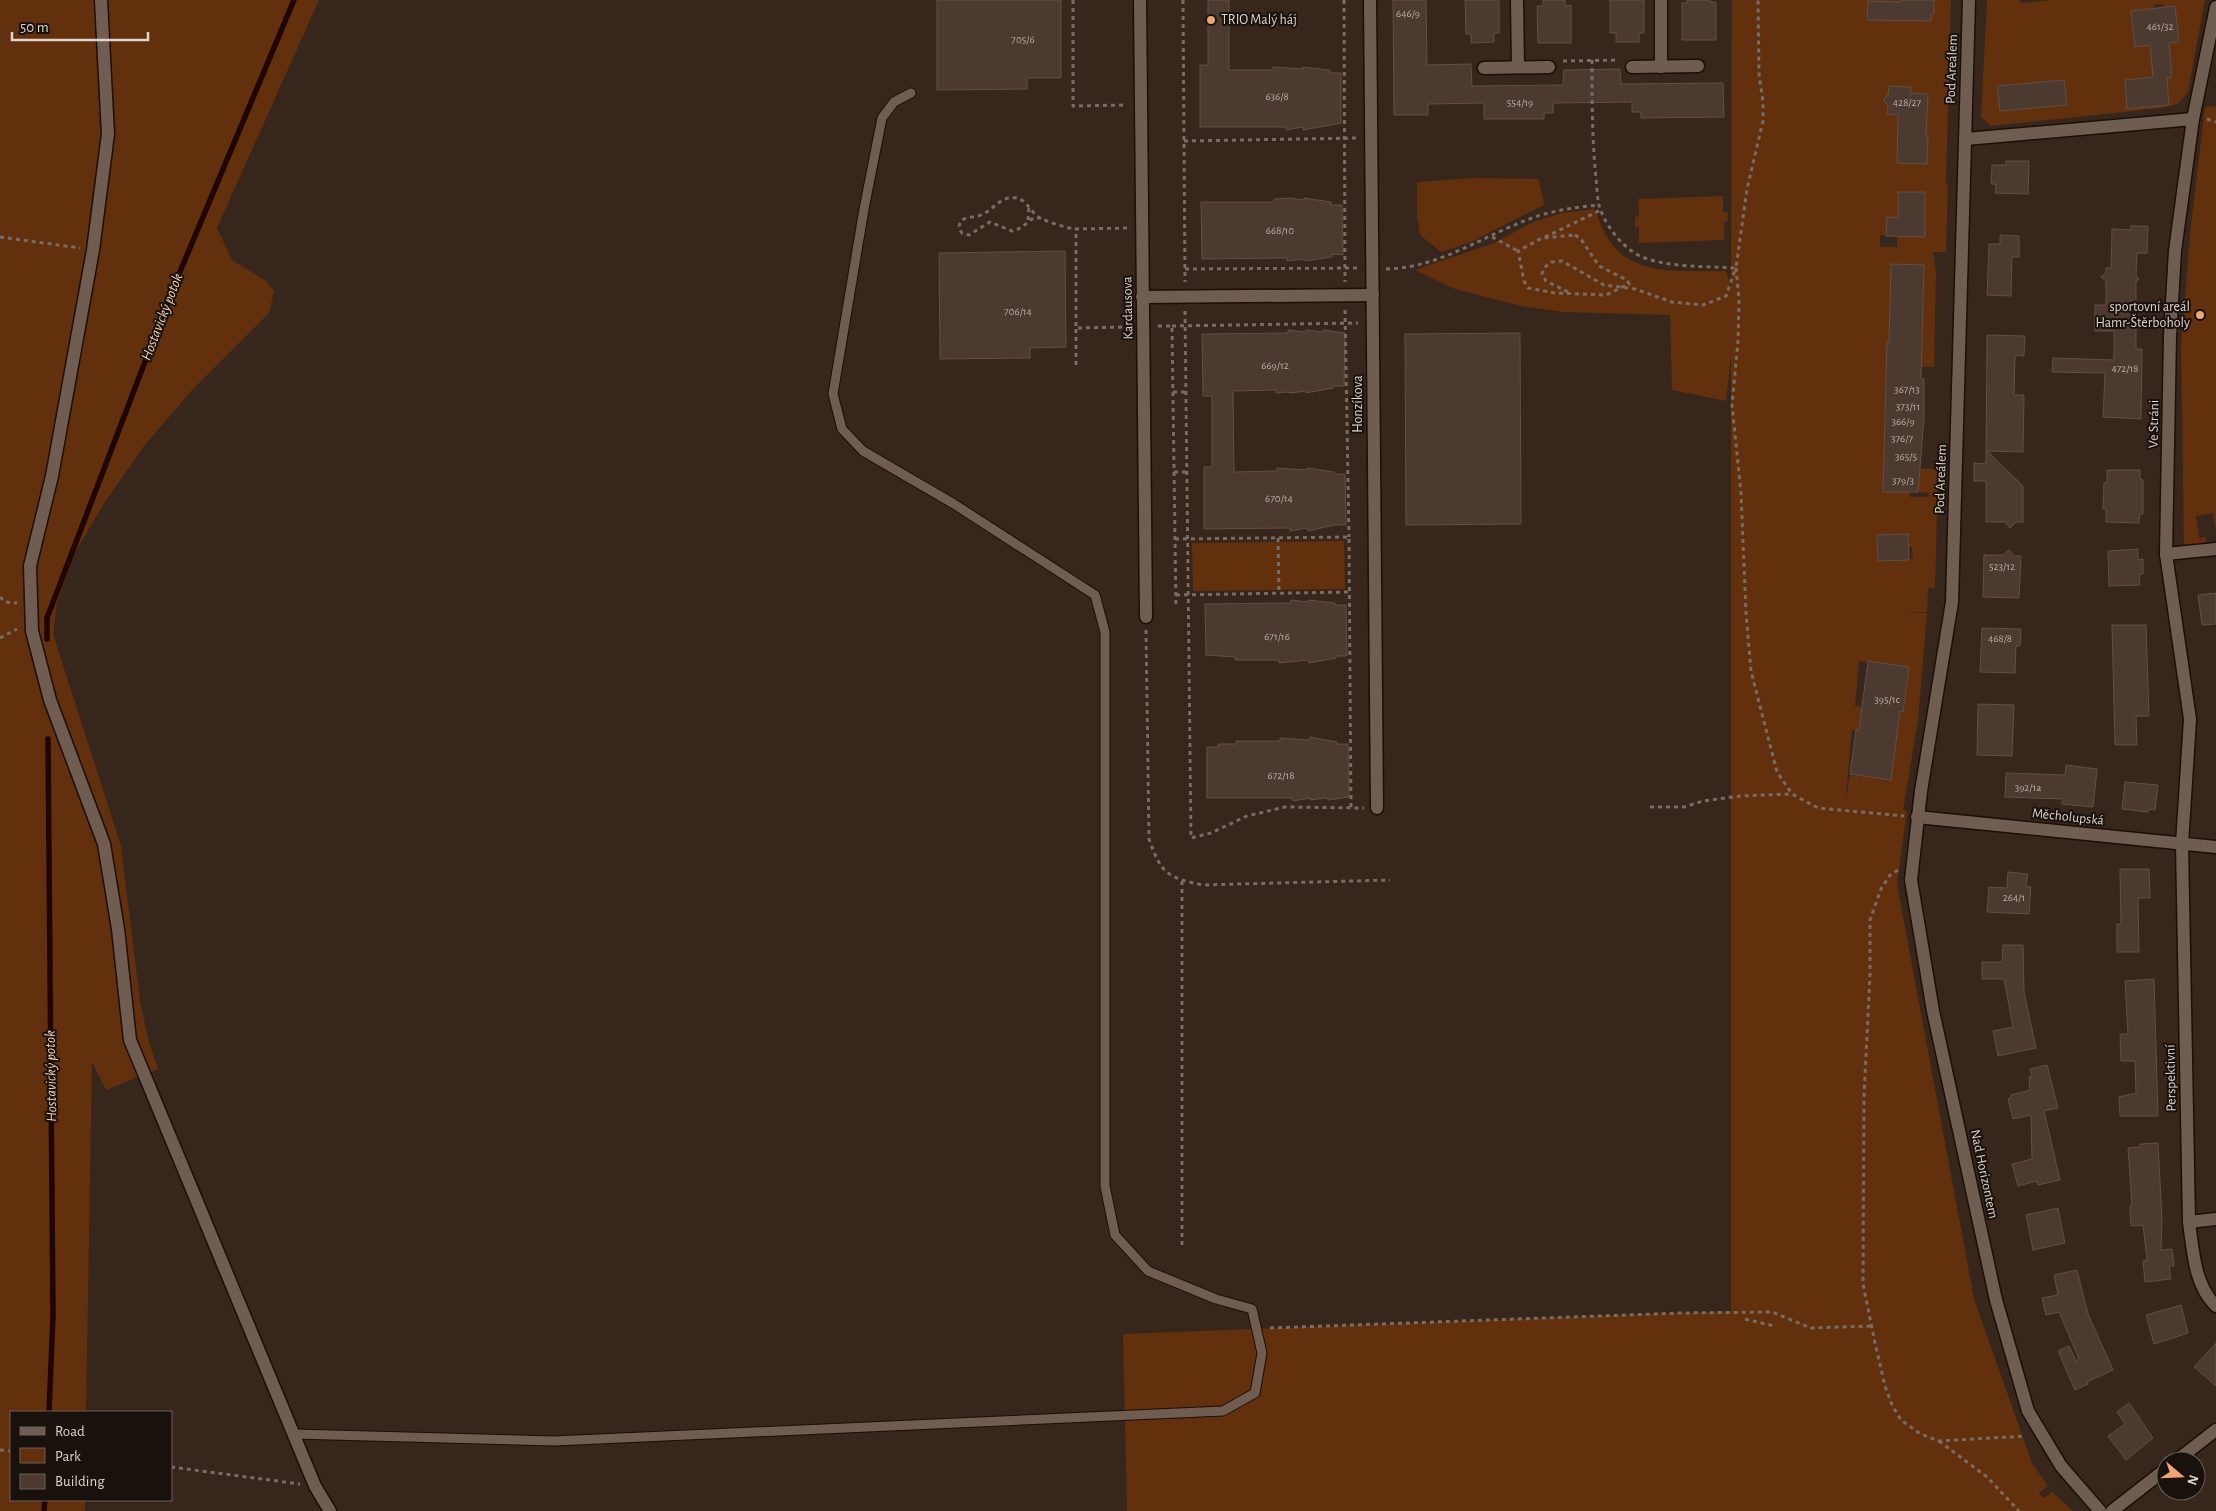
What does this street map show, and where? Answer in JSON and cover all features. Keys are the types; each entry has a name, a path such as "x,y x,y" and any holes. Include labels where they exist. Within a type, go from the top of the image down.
{"street":[{"path":"101,0 108,134 93,250 52,476 30,566 32,631 50,700 104,844 118,929 130,1040 315,1486 330,1511"},
{"name":"Kardausova","path":"1140,0 1146,617"},
{"name":"Honzíkova","path":"1370,0 1377,808"},
{"path":"1518,0 1518,67"},
{"path":"1661,0 1661,67"},
{"name":"Pod Areálem","path":"1917,817 1952,602 1969,0"},
{"name":"Ve Stráni","path":"2182,844 2190,719 2166,554 2170,336 2174,251 2193,119 2216,7"},
{"path":"1632,67 1698,66"},
{"path":"1484,68 1549,67"},
{"path":"1966,138 2193,119"},
{"path":"1142,297 1373,295"},
{"path":"2166,554 2216,549"},
{"name":"Měcholupská","path":"1917,817 2216,847"},
{"name":"Nad Horizontem","path":"1917,817 1911,880 1934,1010 1996,1300 2028,1411 2061,1466 2100,1511"},
{"name":"Perspektivní","path":"2182,844 2189,1222 2197,1273 2211,1302 2216,1306"},
{"path":"2189,1222 2216,1219"},
{"path":"2189,1451 2216,1430"},
{"path":"2112,1511 2156,1477"}],"lane":[{"path":"294,1434 554,1441 1223,1411 1255,1393 1262,1353 1252,1309 1216,1299 1148,1271 1115,1235 1106,1186 1105,632 1095,595 954,504 863,451 842,429 833,394 882,118 894,102 911,93"}],"path":[{"path":"1073,0 1073,106 1126,105"},
{"path":"1183,0 1191,838 1211,833 1247,816 1285,807 1377,808"},
{"path":"1344,0 1345,323 1351,808"},
{"path":"1570,293 1546,281 1542,274 1544,268 1551,262 1562,261 1604,285 1634,289 1672,302 1703,305 1726,296 1736,268 1747,189 1763,121 1763,102 1759,74 1758,0"},
{"path":"1592,60 1592,147 1599,205 1613,232 1625,247 1640,256 1679,265 1736,268"},
{"path":"1549,67 1562,61 1592,60 1622,60 1632,67"},
{"path":"2209,119 2216,122"},
{"path":"1184,141 1371,138"},
{"path":"1041,218 1019,199 1008,198 983,215 964,218 960,222 959,229 962,233 969,235 990,222 1012,231 1021,228 1033,218 1041,218 1076,229 1127,228"},
{"path":"1027,223 1030,214 1028,205"},
{"path":"1185,269 1373,269 1408,267 1474,245 1534,217 1563,209 1599,205"},
{"path":"1518,251 1601,210"},
{"path":"1076,229 1076,365"},
{"path":"1518,251 1524,281 1528,288 1555,293 1606,295 1629,284 1627,280 1599,266 1581,239 1575,236 1542,238"},
{"path":"0,237 93,250"},
{"path":"1492,237 1518,251"},
{"path":"1736,268 1739,300 1738,342 1732,405 1738,446 1750,671 1777,772 1792,794 1818,808 1917,817"},
{"path":"1155,326 1373,324"},
{"path":"1172,326 1176,608"},
{"path":"1076,328 1128,327"},
{"path":"1173,392 1186,392"},
{"path":"1174,472 1187,472"},
{"path":"1175,539 1348,537"},
{"path":"1278,538 1279,593"},
{"path":"1176,595 1349,592"},
{"path":"1146,617 1149,839 1156,858 1165,872 1182,881 1203,885 1390,880"},
{"path":"1650,807 1684,807 1703,801 1740,796 1792,794"},
{"path":"1912,862 1890,875 1878,898 1870,920 1870,974 1864,1096 1864,1284 1885,1386 1892,1405 1901,1420 1919,1433 1938,1441 1987,1477 2019,1511"},
{"path":"1182,881 1180,1027 1182,1246"},
{"path":"1257,1329 1681,1313 1763,1312 1772,1312 1811,1328 1872,1326"},
{"path":"1745,1319 1774,1326"},
{"path":"1938,1441 2042,1434"},
{"path":"172,1467 315,1486"}],"green space":[{"path":"0,0 319,0 217,228 232,260 266,281 274,291 269,313 193,389 144,446 103,505 74,554 57,603 53,634 121,846 140,1001 148,1039 158,1069 106,1090 92,1062 86,1411 10,1411 10,1501 85,1501 85,1511 0,1511"},
{"path":"1732,0 1901,0 1901,2 1868,1 1867,20 1931,21 1931,14 1934,14 1934,0 1951,0 1946,252 1933,252 1936,273 1934,367 1922,367 1922,343 1887,342 1883,491 1910,492 1910,497 1928,497 1929,493 1918,492 1919,469 1938,469 1935,588 1928,588 1927,612 1903,612 1927,613 1918,720 1903,810 1907,811 1897,884 1974,1299 2032,1463 2048,1486 2039,1493 2044,1498 2052,1492 2073,1511 1127,1511 1123,1334 1731,1311 1731,358 1726,401 1672,390 1670,315 1564,312 1521,306 1455,289 1415,270 1494,243 1533,222 1562,213 1594,209 1609,240 1627,258 1653,268 1668,270 1726,271 1731,288","holes":["1889,86 1910,87 1910,93 1927,116 1888,114","1898,136 1928,136 1927,164 1897,163","1898,192 1925,192 1925,214 1897,237 1897,247 1880,247 1880,235 1886,235 1887,217 1898,218","1924,265 1923,318 1890,318","1908,534 1909,547 1912,547 1913,559 1878,561 1877,535","1859,661 1909,667 1903,711 1855,706","1852,730 1897,735 1891,780 1850,775 1845,805"]},
{"path":"1987,0 2020,0 2021,3 2051,0 2205,0 2188,92 2178,104 2161,108 1991,126 1981,117","holes":["2163,4 2164,7 2175,6 2179,42 2135,47 2131,11 2154,8 2154,5","2171,62 2172,77 2167,78 2169,105 2128,109 2153,77","2064,80 2067,104 2000,111 1998,86"]},
{"name":"sportovní areál Hamr-Štěrboholy","path":"2216,106 2216,531 2213,513 2196,516 2199,538 2206,537 2206,546 2184,546 2181,345 2191,224 2205,107"},
{"path":"1473,178 1539,179 1544,205 1471,242 1441,252 1420,235 1417,215 1417,182"},
{"path":"1723,196 1723,212 1728,213 1727,222 1724,222 1724,240 1639,243 1639,227 1635,227 1635,217 1639,216 1638,199"},
{"path":"1344,541 1345,589 1193,591 1192,543"}],"building":[{"path":"937,0 1061,0 1061,78 1027,78 1027,89 937,90"},
{"path":"1208,0 1229,0 1229,70 1273,70 1273,67 1303,69 1303,67 1330,70 1330,73 1341,73 1341,123 1303,130 1303,127 1286,130 1286,127 1200,127 1200,65 1208,65"},
{"path":"1393,0 1426,0 1427,65 1471,64 1472,86 1563,85 1564,70 1620,69 1621,84 1723,83 1724,117 1641,118 1641,112 1632,112 1632,102 1553,103 1553,113 1544,113 1544,119 1484,119 1484,103 1428,104 1428,115 1394,115"},
{"path":"1465,0 1499,0 1499,33 1494,33 1494,42 1471,43 1471,34 1466,34"},
{"path":"1543,0 1565,0 1565,6 1571,5 1571,43 1538,43 1537,6 1543,6"},
{"path":"1610,0 1644,0 1644,33 1639,33 1639,42 1616,42 1616,33 1610,33"},
{"path":"1687,0 1710,0 1710,2 1716,2 1716,40 1682,40 1682,3 1687,3"},
{"path":"1901,0 1934,0 1934,14 1931,14 1931,21 1867,20 1868,1 1901,2"},
{"path":"2175,6 2179,42 2169,43 2172,77 2167,78 2169,105 2127,109 2125,80 2153,77 2150,45 2135,47 2131,11"},
{"path":"2064,80 2067,105 2000,111 1997,86"},
{"path":"1889,86 1911,87 1910,93 1928,94 1927,164 1897,163 1898,115 1887,114 1888,105 1883,100 1888,95"},
{"path":"2006,161 2029,161 2028,194 1995,193 1996,184 1991,184 1992,165 2006,165"},
{"path":"1898,192 1925,192 1925,237 1886,236 1887,217 1898,218"},
{"path":"1304,198 1331,202 1331,205 1342,205 1343,255 1332,254 1332,257 1305,261 1304,259 1287,261 1287,258 1202,259 1201,202 1274,202 1274,199 1304,200"},
{"path":"2131,226 2148,226 2147,253 2137,253 2136,276 2139,279 2136,282 2136,349 2142,349 2141,419 2103,417 2105,373 2052,372 2053,358 2114,360 2114,331 2095,331 2095,305 2106,305 2106,281 2101,277 2106,272 2106,268 2111,268 2112,229 2131,230"},
{"path":"2000,235 2019,236 2019,257 2012,257 2011,296 1987,295 1989,244 2000,244"},
{"path":"1065,251 1066,347 1030,348 1030,358 940,359 939,253"},
{"path":"1891,264 1924,265 1921,379 1924,379 1924,418 1918,492 1883,492"},
{"path":"1288,330 1323,332 1323,330 1345,333 1344,386 1333,386 1333,388 1306,393 1306,391 1276,393 1276,390 1233,391 1234,472 1277,471 1277,468 1306,470 1307,468 1334,472 1334,474 1345,474 1346,525 1334,525 1308,531 1307,528 1290,531 1290,528 1204,529 1204,467 1212,467 1212,396 1203,396 1202,334 1288,333"},
{"path":"1520,333 1521,524 1406,525 1405,334"},
{"path":"1987,335 2025,336 2024,356 2016,355 2015,359 2014,395 2024,395 2023,452 1987,451 2023,486 2023,522 2016,522 2010,528 2005,522 1986,522 1986,481 1974,481 1974,463 1986,464"},
{"path":"2107,470 2140,470 2140,479 2143,480 2143,514 2140,514 2139,523 2106,522 2106,509 2103,509 2104,483 2107,483"},
{"path":"1908,534 1909,560 1878,561 1877,535"},
{"path":"2138,549 2138,560 2143,559 2143,574 2139,575 2140,585 2109,586 2108,551"},
{"path":"2009,550 2014,556 2021,556 2019,598 1983,597 1984,555 2003,555"},
{"path":"2216,593 2216,624 2202,625 2198,595"},
{"path":"1291,600 1308,602 1308,600 1346,605 1347,656 1336,656 1336,658 1309,663 1309,660 1279,663 1279,660 1235,660 1235,657 1206,655 1205,604 1290,603"},
{"path":"2112,625 2146,625 2149,716 2136,716 2137,745 2115,745"},
{"path":"1982,628 2021,629 2020,646 2016,646 2015,673 1980,672"},
{"path":"1868,661 1909,667 1903,712 1900,711 1891,780 1850,774 1856,730 1859,730"},
{"path":"1978,704 2014,705 2012,756 1977,755"},
{"path":"1310,737 1337,742 1337,744 1348,744 1349,797 1328,800 1327,798 1310,800 1310,798 1293,801 1292,798 1207,798 1207,747 1218,747 1218,744 1236,744 1236,741 1280,741 1280,738 1309,740"},
{"path":"2066,765 2097,769 2093,807 2062,804 2063,799 2005,797 2006,773 2065,775"},
{"path":"2125,782 2158,785 2155,810 2149,809 2148,812 2122,809"},
{"path":"2120,869 2149,869 2150,898 2138,898 2139,952 2117,952 2117,924 2121,924"},
{"path":"2008,872 2028,874 2026,886 2031,887 2029,914 1987,912 1989,887 2007,888"},
{"path":"2003,945 2023,945 2024,992 2036,1048 1998,1056 1993,1031 2013,1027 2004,979 1982,979 1982,962 2002,962"},
{"path":"2154,979 2158,1116 2120,1116 2119,1097 2136,1093 2135,1061 2121,1061 2120,1034 2128,1034 2125,981"},
{"path":"2047,1065 2058,1108 2044,1111 2060,1180 2038,1185 2037,1181 2018,1186 2012,1164 2032,1159 2031,1115 2013,1119 2008,1099 2011,1098 2011,1095 2030,1090 2029,1077 2032,1077 2030,1069"},
{"path":"2158,1143 2162,1220 2161,1250 2172,1249 2174,1266 2169,1266 2171,1279 2145,1282 2143,1261 2147,1260 2143,1225 2131,1226 2130,1206 2132,1205 2128,1148 2140,1147 2140,1144"},
{"path":"2058,1208 2065,1243 2033,1250 2026,1215"},
{"path":"2077,1270 2088,1314 2113,1370 2075,1390 2058,1351 2069,1346 2076,1361 2079,1359 2059,1312 2046,1315 2042,1298 2058,1295 2054,1275"},
{"path":"2181,1305 2188,1333 2154,1344 2146,1315"},
{"path":"2216,1343 2216,1386 2194,1367"},
{"path":"2129,1403 2153,1438 2126,1460 2108,1436 2125,1424 2117,1412"}],"waterway":[{"name":"Hostavický potok","path":"47,639 47,618 174,286 294,0"},
{"name":"Hostavický potok","path":"48,739 53,1316 49,1411"},
{"name":"Hostavický potok","path":"44,1511 45,1501"}],"place":[{"name":"TRIO Malý háj","path":"1211,20"},
{"name":"sportovní areál Hamr-Štěrboholy","path":"2200,315"}]}
